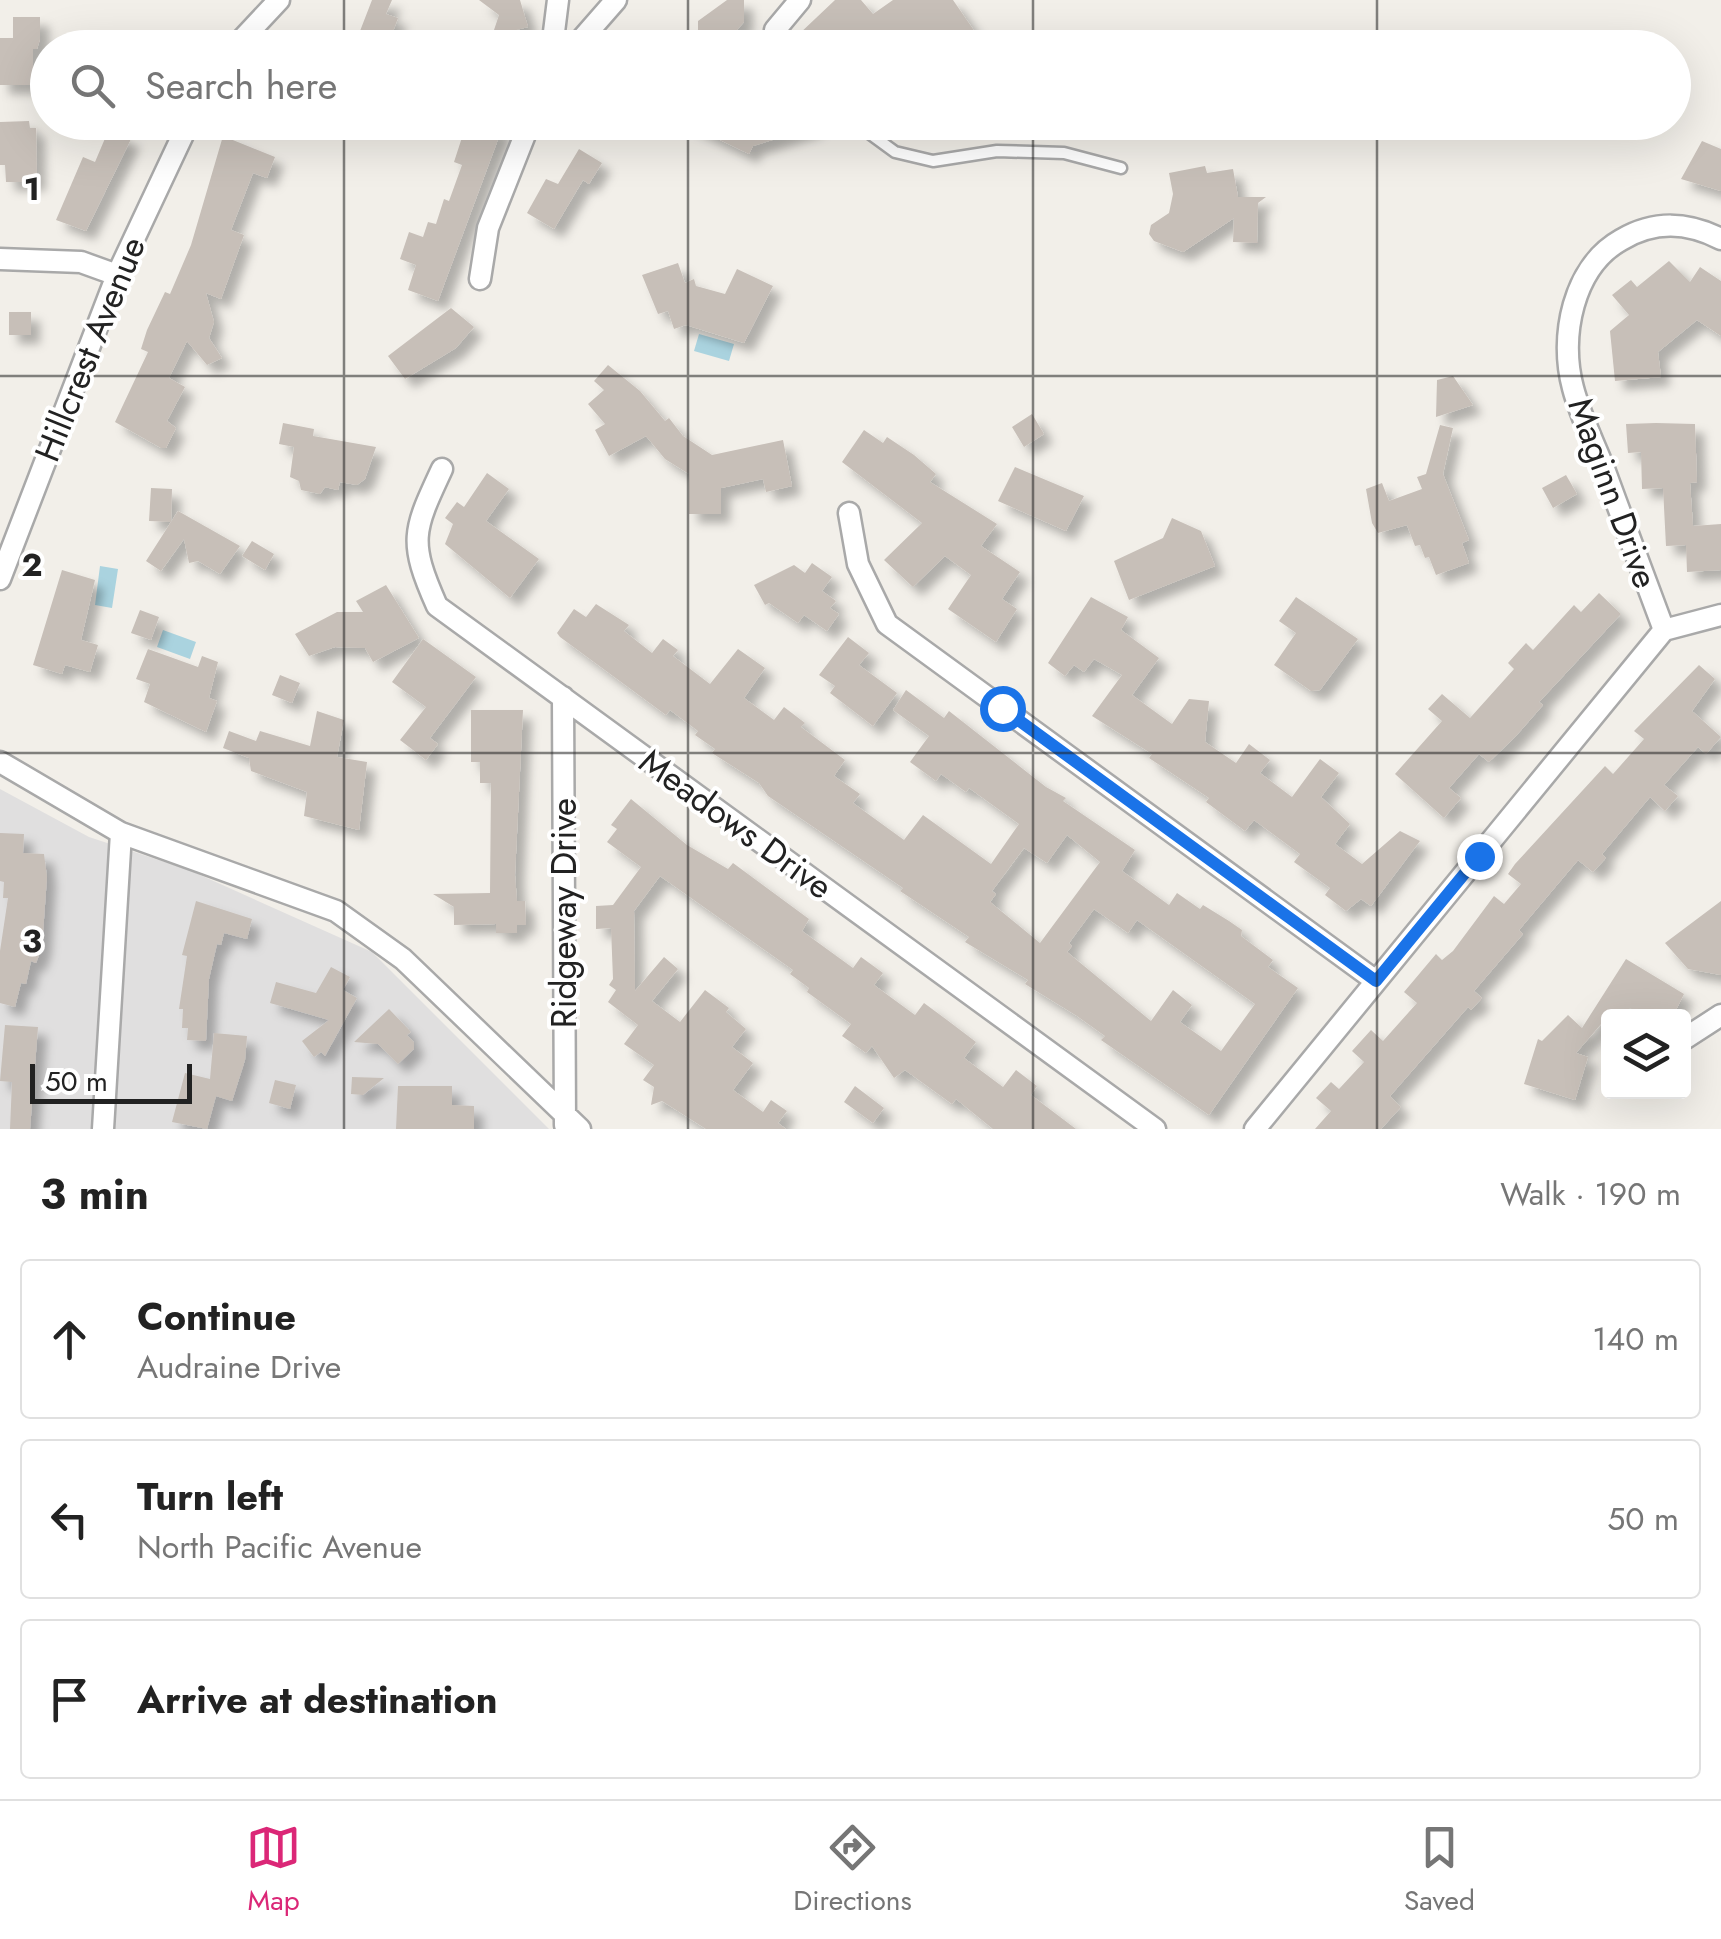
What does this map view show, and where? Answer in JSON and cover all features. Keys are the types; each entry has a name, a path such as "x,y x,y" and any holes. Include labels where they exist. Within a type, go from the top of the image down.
{"street":[{"path":"251,30 279,0"},
{"path":"554,30 558,0"},
{"path":"590,30 616,0"},
{"path":"775,30 800,0"},
{"name":"Hillcrest Avenue","path":"0,580 117,276 181,140"},
{"path":"480,279 488,228 523,140"},
{"name":"Maginn Drive","path":"1664,630 1572,385 1571,328 1580,279 1600,252 1650,226 1693,226 1721,239"},
{"path":"0,259 81,262 117,276"},
{"name":"Meadows Drive","path":"442,469 417,523 418,562 437,606 1154,1129"},
{"path":"849,513 858,564 887,624 1376,981"},
{"path":"1254,1129 1664,630 1721,615"},
{"name":"Ridgeway Drive","path":"563,696 570,1125"},
{"path":"0,762 121,833 336,911 403,959 570,1125"},
{"path":"103,1129 121,833"},
{"path":"1691,1034 1721,1014"}],"lane":[{"path":"879,140 895,152 933,162 1014,152 1064,154 1122,168"}],"shaded area":[{"path":"0,789 89,837 189,870 372,952 549,1129 0,1129"}],"water":[{"path":"699,334 734,344 729,361 694,351"},
{"path":"100,566 118,569 112,608 95,605"},
{"path":"163,630 196,642 190,659 157,647"}],"building":[{"path":"372,0 392,0 386,14 398,18 394,30 360,30"},
{"path":"479,0 520,0 528,27 494,30 499,15"},
{"path":"727,0 744,0 744,22 737,30 698,30 698,21"},
{"path":"835,0 861,0 873,14 893,0 953,0 974,30 803,30"},
{"path":"13,17 40,17 40,30 30,30 30,85 0,85 0,38 13,38"},
{"path":"29,121 30,140 36,140 37,182 6,182 5,165 0,165 0,122"},
{"path":"104,140 131,140 86,231 56,220 83,157 95,162"},
{"path":"222,140 233,140 275,157 267,178 253,173 231,230 244,235 221,299 206,293 214,322 209,338 222,358 207,365 187,341 169,378 185,387 167,421 176,428 166,448 161,448 115,422 148,352 141,349 147,330 165,292 170,294 191,245"},
{"path":"461,140 498,140 438,301 408,290 416,265 400,259 409,232 423,237 428,222 436,224 444,199 449,201 462,165 454,162"},
{"path":"720,140 772,140 753,146 749,154"},
{"path":"1702,141 1721,149 1721,191 1681,179"},
{"path":"579,149 602,163 589,184 583,180 554,229 527,213 546,179 558,184"},
{"path":"1205,166 1207,173 1233,169 1238,197 1266,197 1258,203 1257,243 1233,242 1234,218 1183,252 1154,241 1149,234 1151,225 1169,213 1173,194 1169,173"},
{"path":"1669,261 1690,282 1700,267 1721,281 1721,336 1697,320 1658,352 1661,377 1615,381 1610,331 1629,315 1612,295 1631,280 1637,287"},
{"path":"678,263 685,283 694,279 696,286 725,294 737,269 773,286 744,343 686,325 674,329 668,311 658,314 642,275"},
{"path":"451,308 474,327 456,348 405,379 388,356"},
{"path":"9,312 31,312 31,335 9,335"},
{"path":"608,365 640,391 665,421 669,418 683,436 712,455 783,440 792,486 766,492 763,479 721,488 721,514 689,514 689,474 665,459 646,436 609,456 595,430 605,424 588,404 604,390 594,381"},
{"path":"1453,376 1473,405 1436,417 1437,380"},
{"path":"1032,414 1044,434 1024,447 1012,427"},
{"path":"283,423 314,429 313,436 376,447 365,479 357,485 340,482 338,490 325,487 320,494 301,490 299,481 290,477 294,447 279,444"},
{"path":"1626,424 1695,424 1697,482 1690,483 1693,526 1721,524 1721,570 1687,572 1686,545 1666,546 1663,488 1642,489 1641,452 1628,453"},
{"path":"1440,425 1453,428 1443,474 1469,540 1462,543 1469,563 1436,575 1429,557 1425,558 1420,545 1415,546 1407,525 1378,533 1372,523 1366,489 1382,483 1389,501 1422,489 1417,477 1426,474"},
{"path":"864,430 883,443 887,437 914,455 936,474 930,482 997,524 981,546 1020,572 1002,599 1017,609 996,642 948,609 971,575 945,556 913,587 884,560 922,523 842,462"},
{"path":"1015,467 1084,496 1066,531 998,501"},
{"path":"487,473 509,489 486,521 539,559 510,598 445,544 453,524 445,518 457,502 464,507"},
{"path":"1566,475 1577,494 1553,508 1542,488"},
{"path":"151,488 172,489 171,522 149,521"},
{"path":"178,511 240,546 220,574 198,561 189,563 184,539 161,571 146,561"},
{"path":"1172,518 1201,531 1215,566 1129,600 1114,561 1163,538"},
{"path":"252,541 274,554 265,570 242,556"},
{"path":"812,563 832,577 822,591 836,601 830,608 839,614 827,631 804,615 798,623 769,603 765,605 754,585 794,565 805,573"},
{"path":"62,570 95,580 81,640 98,645 90,672 65,665 62,674 33,665"},
{"path":"386,585 419,638 373,662 365,648 335,647 309,656 295,634 337,612 363,612 356,601"},
{"path":"1599,593 1621,614 1539,702 1543,705 1515,737 1489,762 1479,754 1449,788 1461,798 1444,818 1395,774 1442,721 1428,709 1442,694 1470,718 1514,669 1508,663 1526,643 1533,650 1574,605 1581,612"},
{"path":"1091,597 1128,617 1121,630 1159,658 1132,695 1172,724 1189,699 1209,701 1205,742 1236,763 1249,744 1270,760 1260,773 1292,797 1320,759 1339,773 1321,797 1350,824 1335,844 1362,864 1400,831 1420,841 1371,906 1361,899 1346,911 1325,895 1330,888 1294,862 1300,854 1254,820 1245,831 1206,802 1209,798 1149,758 1152,754 1092,716 1122,675 1094,659 1084,672 1074,665 1065,676 1048,663"},
{"path":"1296,597 1358,639 1320,690 1311,691 1274,665 1296,633 1279,621"},
{"path":"596,604 629,625 624,631 652,653 663,639 678,650 673,656 710,684 738,649 765,668 744,698 774,720 784,707 805,723 801,727 845,760 834,776 860,794 853,803 904,840 923,815 991,864 1019,824 969,788 966,792 941,774 936,781 910,762 929,736 893,710 906,690 944,718 949,711 1046,787 1066,798 1063,801 1135,850 1122,871 1169,905 1177,893 1200,909 1203,905 1229,921 1242,930 1241,936 1273,960 1268,967 1298,988 1209,1115 1101,1040 1105,1036 1077,1016 1025,984 1028,980 965,942 969,937 712,753 715,749 695,735 698,731 670,710 666,715 557,633 574,609 586,617","holes":["1067,835 1100,862 1040,943 990,902 996,894 992,891 1024,848 1047,863","1094,909 1128,933 1137,920 1255,1004 1221,1051 1180,1022 1192,1005 1173,990 1151,1021 1067,952 1072,946 1069,943"]},
{"path":"140,610 159,617 151,640 131,633"},
{"path":"848,637 869,653 859,665 897,693 873,726 830,693 835,686 819,675"},
{"path":"423,639 476,677 430,738 438,744 426,760 400,740 426,707 392,682"},
{"path":"148,649 198,667 202,656 218,662 209,698 217,701 206,732 144,702 150,684 136,679"},
{"path":"1699,665 1715,679 1692,711 1721,737 1706,754 1698,747 1664,785 1678,796 1665,811 1650,797 1602,854 1606,858 1593,872 1578,860 1474,991 1482,998 1471,1010 1468,1007 1390,1096 1401,1107 1381,1129 1315,1129 1331,1111 1316,1098 1331,1082 1339,1089 1364,1062 1352,1051 1371,1030 1383,1041 1417,1003 1404,992 1436,954 1442,960 1453,951 1494,896 1504,904 1521,884 1508,874 1515,864 1605,766 1613,774 1644,739 1634,731"},
{"path":"280,675 300,683 292,703 272,695"},
{"path":"471,710 523,710 515,875 517,901 525,901 526,925 517,925 517,933 496,933 496,924 454,925 454,907 433,894 490,893 491,783 480,783 480,762 471,762"},
{"path":"317,711 344,720 337,757 367,762 359,830 304,816 307,792 251,771 249,758 223,748 229,731 256,741 260,731 310,746"},
{"path":"631,799 687,845 728,869 733,863 809,919 802,931 853,968 861,957 883,973 874,985 915,1015 924,1003 976,1042 964,1058 1003,1087 1016,1070 1037,1086 1031,1095 1076,1129 993,1129 956,1099 952,1104 905,1070 894,1078 872,1046 866,1053 842,1036 851,1024 807,992 809,988 790,974 793,970 660,876 634,911 635,991 664,957 678,969 652,1001 680,1022 705,990 729,1008 726,1012 746,1029 732,1047 753,1063 733,1090 763,1112 771,1100 787,1111 778,1123 786,1129 706,1129 662,1101 651,1105 654,1087 643,1080 654,1065 624,1044 638,1025 608,1002 616,990 609,985 613,979 611,928 596,929 596,906 613,905 641,867 607,842 617,829 611,825"},
{"path":"0,833 24,834 23,853 44,854 47,877 42,947 36,963 31,961 26,984 21,983 15,1007 0,1003 0,951 8,898 3,898 4,882 0,881"},
{"path":"196,901 252,919 247,939 224,933 221,945 217,944 209,979 206,1041 187,1040 188,1028 182,1028 183,1009 179,1009 187,956 182,955"},
{"path":"1721,901 1721,975 1688,969 1665,943"},
{"path":"1626,959 1684,994 1676,1009 1601,1009 1601,1024 1576,1053 1588,1057 1575,1100 1524,1084 1538,1039 1542,1041 1568,1015 1582,1028"},
{"path":"331,967 350,977 343,990 357,998 325,1056 321,1052 314,1057 302,1041 329,1020 270,1003 276,982 316,993"},
{"path":"389,1009 411,1032 407,1035 414,1042 414,1049 398,1064 378,1044 354,1042"},
{"path":"5,1025 38,1027 30,1129 10,1129 12,1082 0,1081"},
{"path":"214,1033 247,1036 245,1060 232,1101 216,1096 207,1129 172,1122 185,1073 210,1079"},
{"path":"352,1077 384,1078 363,1095 351,1094"},
{"path":"275,1080 296,1085 290,1109 269,1103"},
{"path":"398,1086 452,1086 452,1105 474,1106 474,1129 396,1129"},
{"path":"855,1086 884,1108 873,1123 844,1102"}],"route":[{"path":"1002,708 1376,981 1479,856"}]}
